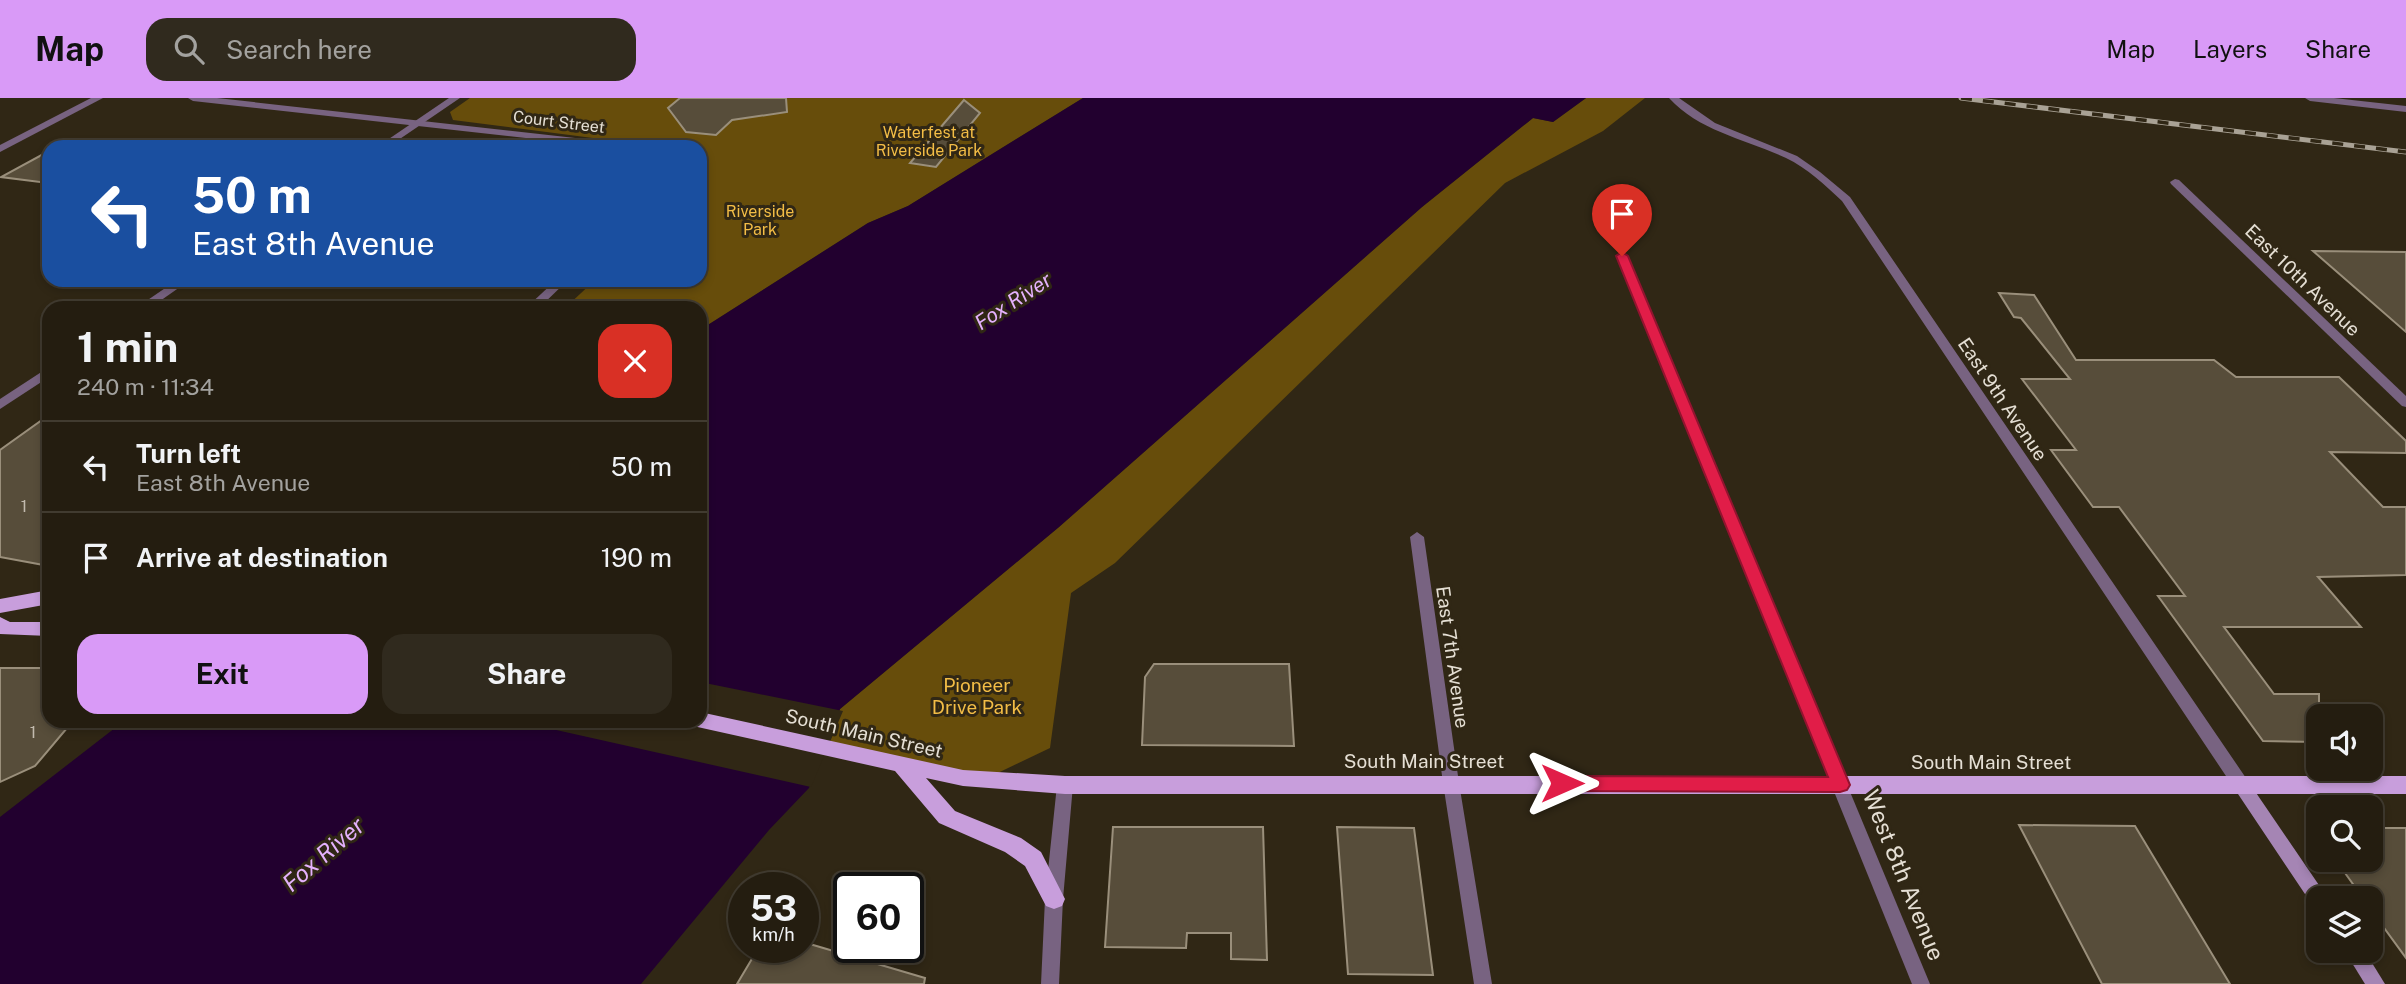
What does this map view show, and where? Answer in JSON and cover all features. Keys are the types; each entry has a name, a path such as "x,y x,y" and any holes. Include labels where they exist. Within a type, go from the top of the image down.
{"main road":[{"path":"0,606 42,598"},
{"path":"0,624 6,629 42,629"},
{"name":"South Main Street","path":"707,722 981,781 1065,785 1451,783 2406,786"},
{"path":"903,766 947,817 1013,845 1033,859 1054,899"},
{"path":"2242,786 2310,886"},
{"path":"2362,963 2376,984"}],"street":[{"path":"0,149 98,98"},
{"name":"Court Street","path":"194,98 570,140"},
{"path":"392,140 455,98"},
{"name":"East 9th Avenue","path":"1674,98 1690,112 1716,127 1787,155 1817,173 1846,199 2242,786"},
{"path":"2310,98 2406,109"},
{"name":"East 10th Avenue","path":"2175,182 2406,403"},
{"name":"West 8th Avenue","path":"1622,256 1921,984"},
{"path":"152,301 174,287"},
{"path":"539,301 554,287"},
{"path":"0,405 42,376"},
{"name":"East 7th Avenue","path":"1417,537 1451,783 1483,984"},
{"path":"1051,984 1054,899 1065,785"}],"green space":[{"path":"470,98 1083,98 908,206 868,223 707,326 707,301 572,301 588,287 707,287 707,140 608,140 453,120 450,112"},
{"name":"Pioneer Drive Park","path":"1586,98 1645,98 1603,131 1505,183 1115,563 1071,593 1050,748 981,781 826,745 840,709 1059,527 1422,207 1533,118 1553,122"}],"water":[{"name":"Fox River","path":"1083,98 1586,98 1553,122 1533,118 1422,207 1059,527 840,709 809,788 734,872 728,872 728,879 641,984 0,984 0,817 115,728 707,728 707,326 868,223 908,206"}],"pier":[{"path":"707,683 843,711 811,787 547,728 707,728"}],"building":[{"path":"680,98 786,98 787,112 732,120 716,135 686,132 668,108"},
{"path":"964,100 980,113 936,167 910,163"},
{"path":"42,155 40,182 1,177"},
{"path":"2313,251 2406,252 2406,332"},
{"path":"1999,293 2034,295 2076,360 2214,360 2236,377 2339,377 2406,441 2406,453 2330,452 2383,507 2406,507 2406,575 2318,577 2361,627 2224,627 2274,694 2319,694 2319,704 2306,704 2306,742 2263,741 2158,596 2185,596 2119,507 2093,507 2051,450 2076,450 2022,379 2070,379 2021,318 2014,317"},
{"path":"42,420 42,565 0,557 0,450"},
{"path":"1154,664 1289,664 1294,746 1142,745 1145,677"},
{"path":"0,668 42,668 42,728 67,728 35,766 0,782"},
{"path":"2019,825 2135,826 2230,984 2102,984"},
{"path":"1113,827 1263,827 1267,960 1231,959 1231,933 1187,933 1186,948 1105,947"},
{"path":"1337,827 1414,828 1433,975 1348,974"},
{"path":"2383,828 2406,828 2406,958 2383,926 2383,886 2354,886 2344,872 2383,872"},
{"path":"819,947 833,951 833,963 874,963 925,978 924,984 737,984 749,963 819,963"}],"railway":[{"path":"1961,98 2406,152"}],"route":[{"path":"1562,783 1840,785 1622,256"}],"park label":[{"name":"Waterfest at Riverside Park","path":"929,141"},
{"name":"Riverside Park","path":"760,220"}]}
